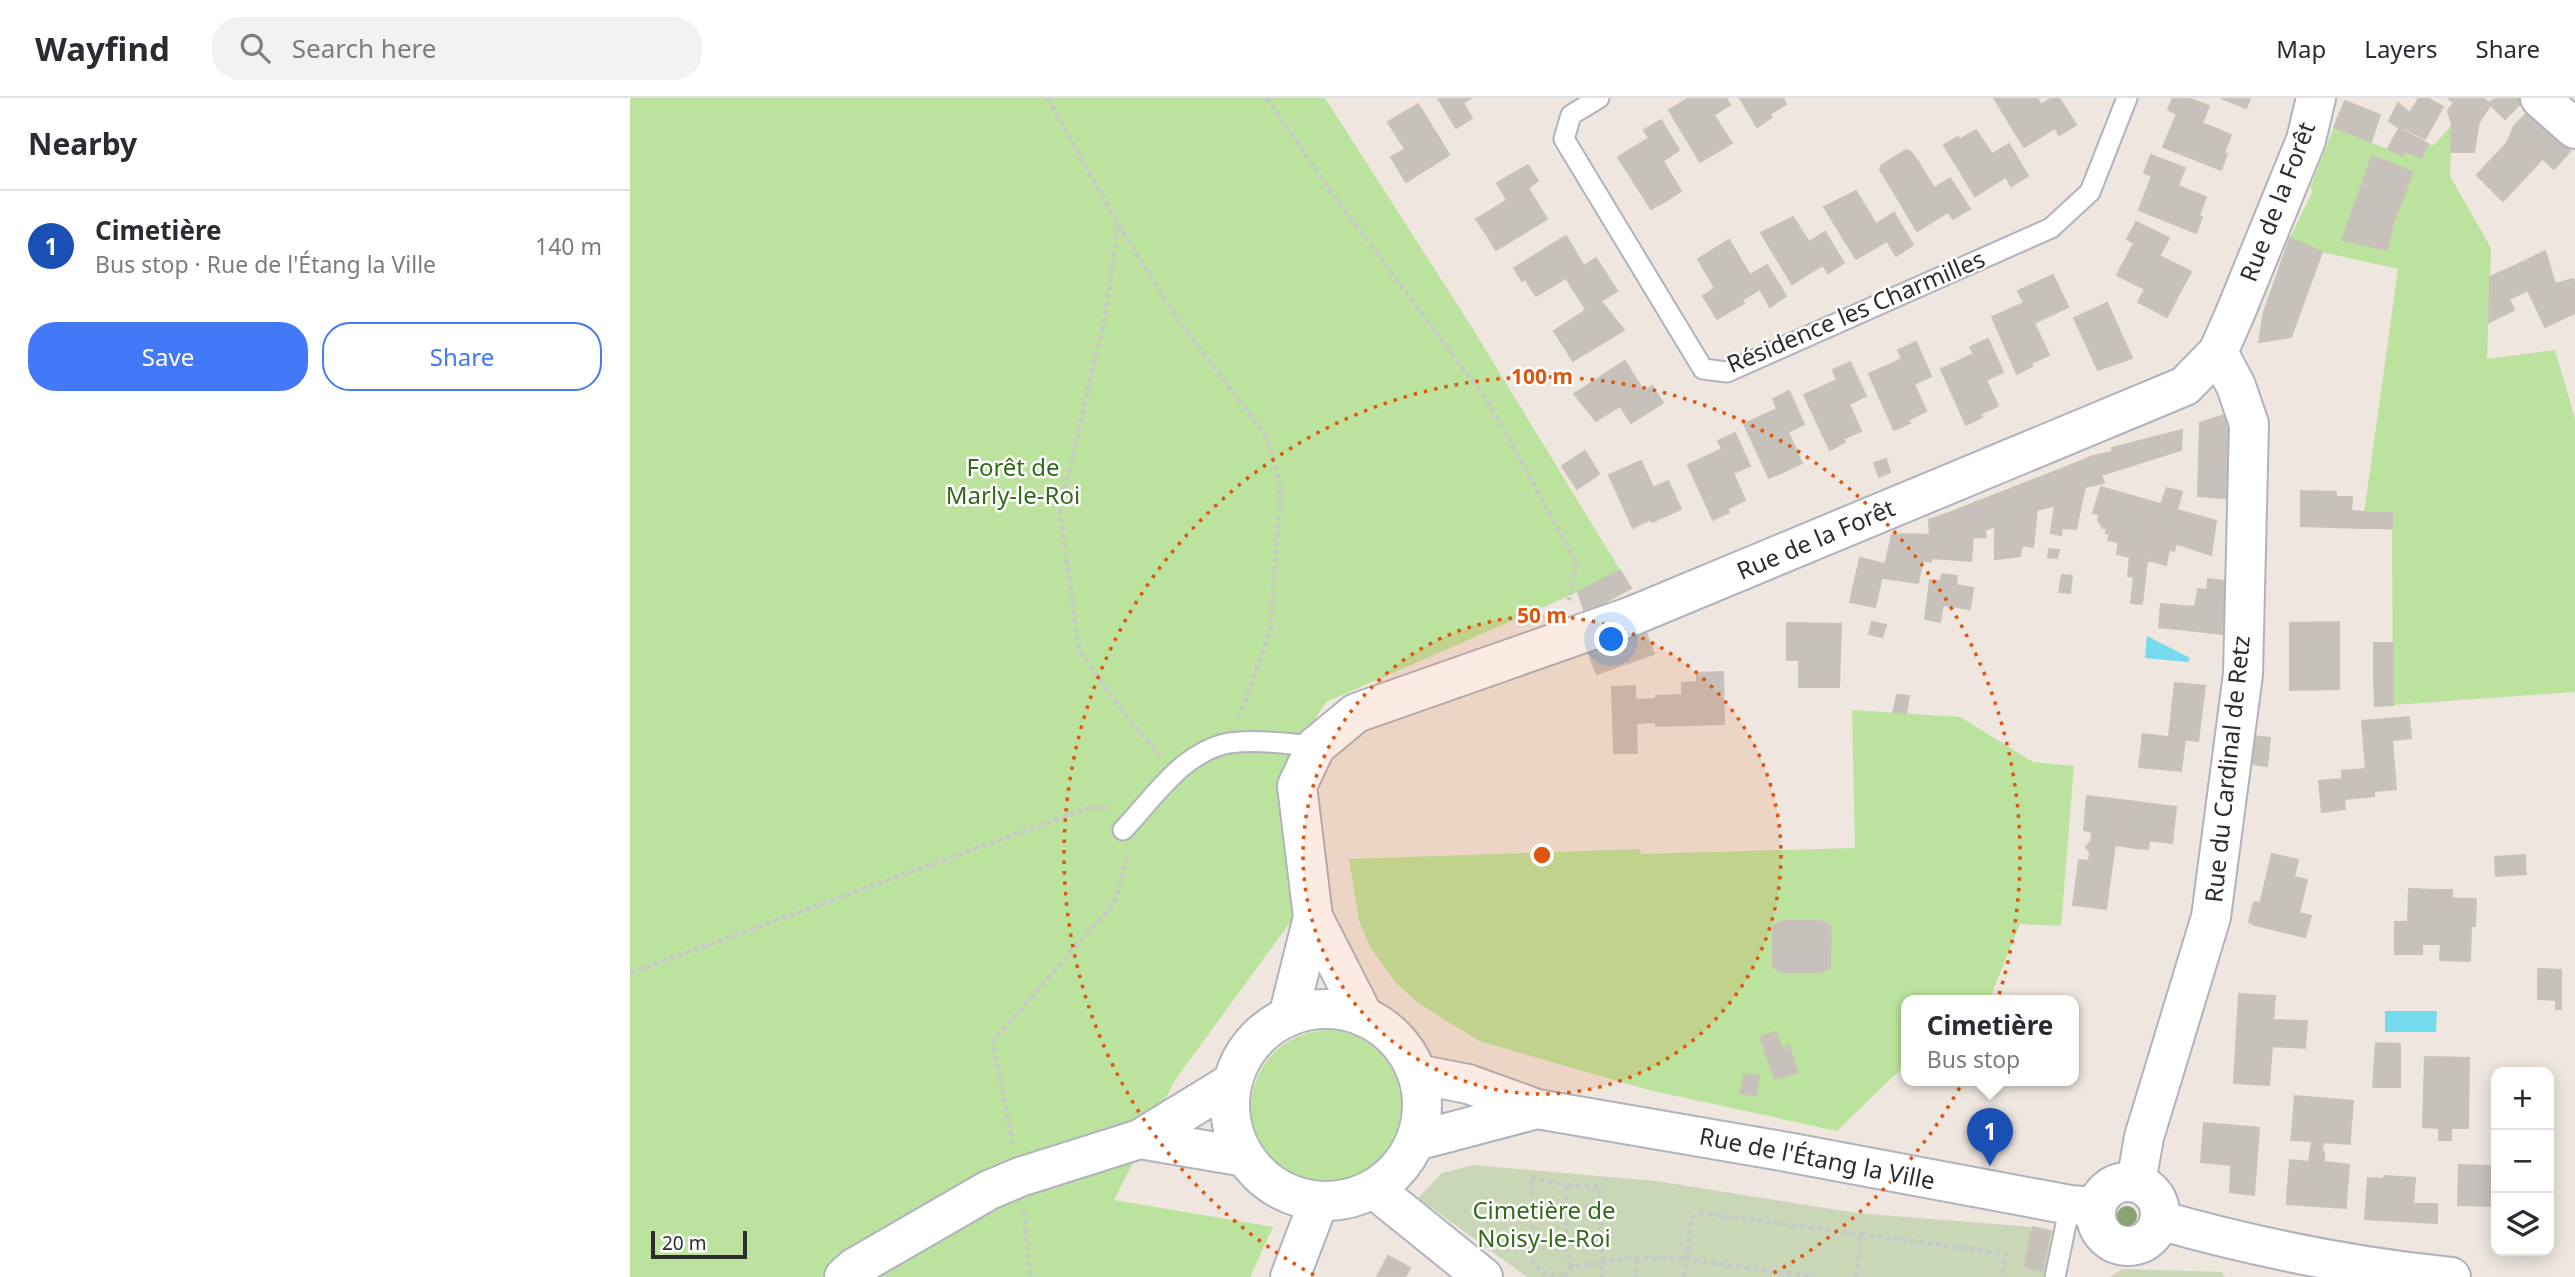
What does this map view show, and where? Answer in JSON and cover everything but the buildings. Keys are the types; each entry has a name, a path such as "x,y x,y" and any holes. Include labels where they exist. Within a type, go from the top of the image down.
{"street":[{"name":"Rue de la Forêt","path":"1364,1017 1313,917 1297,786 1316,746 1356,713 1632,616 2185,386 2218,352 2306,140 2316,98"},
{"path":"2540,98 2575,129"},
{"name":"Rue du Cardinal de Retz","path":"2136,1183 2144,1137 2211,917 2243,674 2249,424 2236,386 2218,352"},
{"name":"Rue de la Forêt","path":"1288,1017 1313,917"},
{"path":"1313,1010 1339,1010 1364,1017 1387,1031 1405,1051 1417,1074 1422,1096 1416,1141 1399,1168 1374,1189 1347,1199 1318,1201 1290,1194 1264,1179 1245,1157 1234,1133 1230,1107 1233,1082 1240,1061 1252,1043 1268,1028 1288,1017 1313,1010"},
{"name":"Rue de l'Étang la Ville","path":"1417,1074 1468,1084 1537,1109 2083,1206"},
{"path":"844,1277 854,1268 989,1191 1020,1177 1140,1139 1233,1082"},
{"name":"Rue de l'Étang la Ville","path":"1416,1141 1537,1109"},
{"path":"1140,1139 1245,1157"},
{"path":"2136,1183 2152,1193 2157,1201 2159,1220 2148,1239 2138,1244 2117,1244 2107,1238 2083,1206 2116,1184 2136,1183"},
{"path":"1374,1189 1483,1277"},
{"path":"1290,1277 1318,1201"},
{"path":"2159,1220 2329,1260 2451,1277"}],"lane":[{"name":"Résidence les Charmilles","path":"1599,98 1571,115 1564,139 1703,369 1727,372 2051,228 2090,192 2127,98"},
{"path":"1123,830 1177,771 1201,753 1229,743 1316,746"},
{"path":"2056,1277 2083,1206"}],"path":[{"path":"1048,98 1118,225 1177,318 1267,437 1281,488 1270,632 1229,743"},
{"path":"1267,98 1327,186 1488,402 1577,563 1568,605 1546,628 1542,647"},
{"path":"1118,225 1105,317 1060,511 1079,651 1133,725 1177,771"},
{"path":"630,973 1088,808 1144,808"},
{"path":"1030,1277 1020,1177 993,1041 1114,903 1132,843 1123,830"},
{"path":"1602,1277 1600,1262 1600,1187 1566,1185 1532,1178 1532,1262 1541,1273 1564,1277 1572,1267 1600,1262 1686,1259 1813,1277"},
{"path":"1566,1185 1566,1252 1572,1267"},
{"path":"1684,1277 1692,1219 1700,1213 2006,1254 2002,1277"},
{"path":"1856,1277 1861,1234"},
{"path":"1637,1259 1637,1277"}],"green space":[{"name":"Forêt de Marly-le-Roi","path":"630,98 1325,98 1471,326 1620,570 1578,592 1326,702 1283,769 1294,917 1175,1080 1114,1200 1273,1227 1250,1277 630,1277"},
{"path":"2452,125 2450,176 2491,248 2487,359 2555,350 2575,419 2575,692 2393,705 2392,529 2362,528 2398,269 2322,252 2290,238 2313,190 2310,188 2334,127 2387,149 2399,128 2434,145"},
{"path":"1852,710 1960,717 2033,762 2074,766 2061,926 2020,924 1991,995 1901,995 1901,1069 1837,1131 1649,1090 1479,1041 1418,1003 1395,982 1370,947 1359,921 1349,859 1640,849 1641,854 1855,848"},
{"path":"1329,1030 1359,1036 1384,1053 1401,1078 1407,1108 1401,1138 1384,1163 1359,1180 1329,1186 1299,1180 1274,1163 1257,1138 1251,1108 1257,1078 1274,1053 1299,1036"},
{"name":"Cimetière de Noisy-le-Roi","path":"1473,1165 1656,1181 1857,1213 2032,1227 2073,1235 2066,1277 1527,1277 1418,1198 1442,1173"},
{"path":"2123,1269 2222,1272 2225,1277 2110,1277"}],"water":[{"path":"2147,636 2190,658 2188,662 2145,658"},
{"path":"2385,1011 2437,1011 2436,1032 2385,1032"}],"place":[{"name":"Cimetière","path":"1990,1166"}]}
